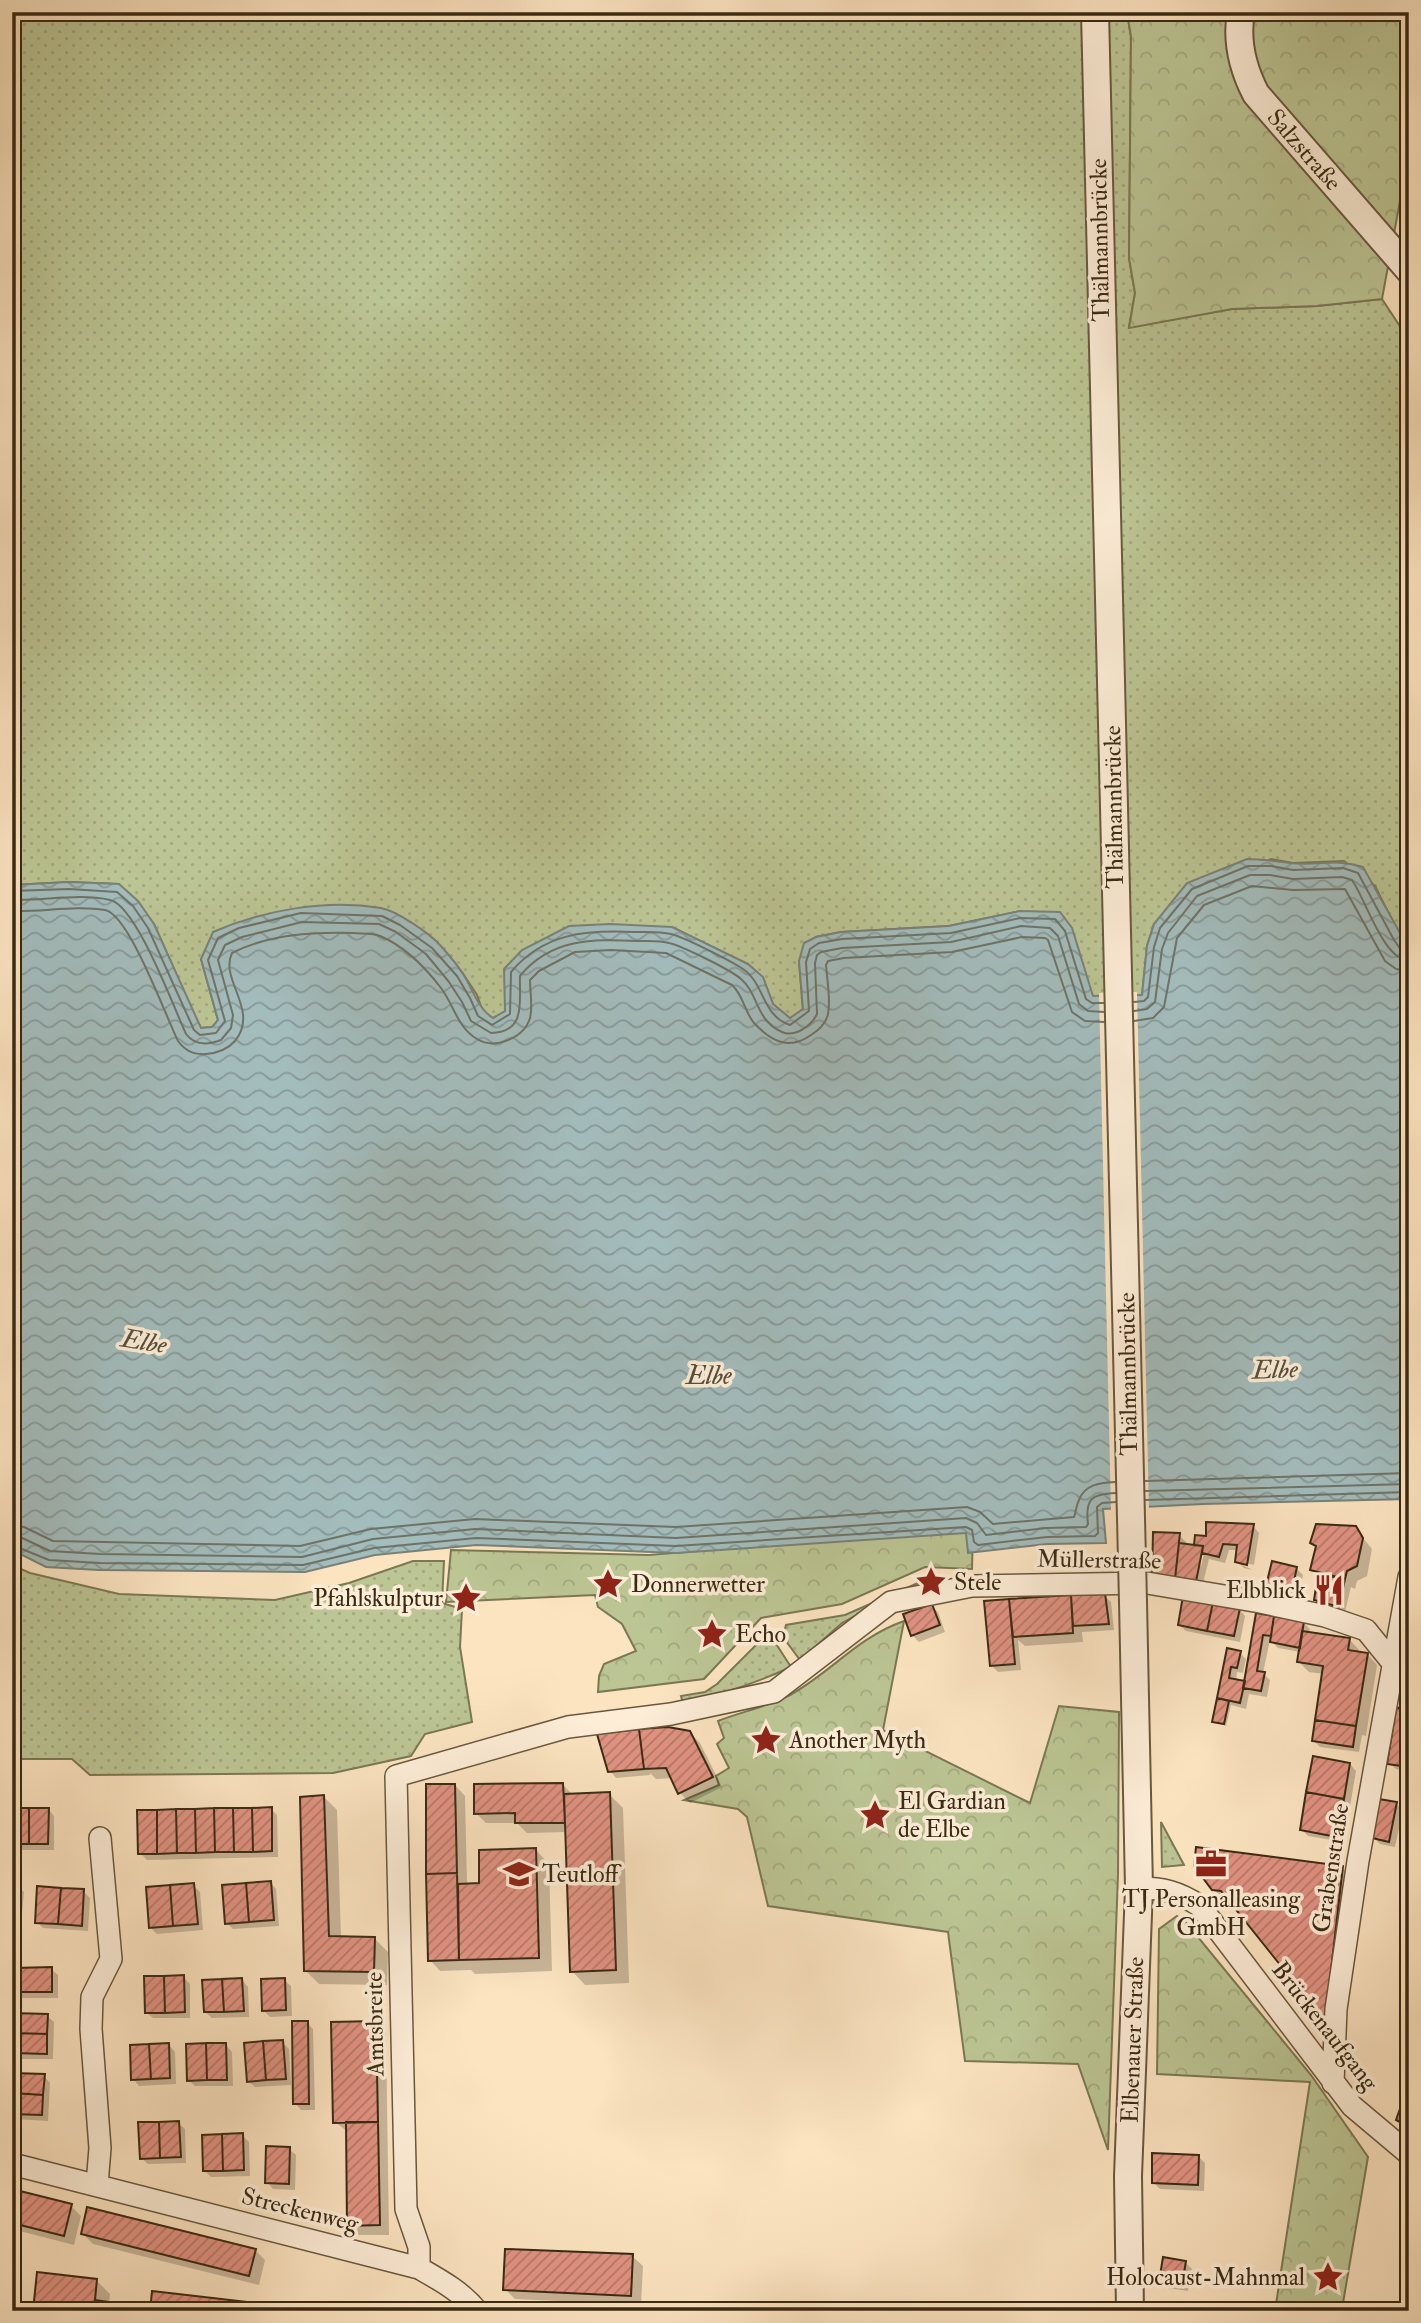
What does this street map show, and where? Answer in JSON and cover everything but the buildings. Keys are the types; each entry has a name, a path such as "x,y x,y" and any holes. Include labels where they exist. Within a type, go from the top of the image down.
{"street":[{"name":"Thälmannbrücke","path":"1095,12 1133,1602"},
{"name":"Salzstraße","path":"1241,12 1239,26 1243,59 1248,79 1256,93 1409,270"},
{"name":"Grabenstraße","path":"1333,2083 1336,2009 1358,1861 1409,1577"},
{"name":"Müllerstraße","path":"396,1776 568,1727 671,1714 774,1692 891,1602 972,1586 1147,1583 1325,1616 1366,1630 1409,1683"},
{"name":"Elbenauer Straße","path":"1130,2311 1128,2176 1139,1888 1133,1602"},
{"name":"Amtsbreite","path":"396,1776 406,2210 419,2247 419,2268"},
{"path":"97,2185 100,2148 91,2029 92,1997 111,1959 100,1838"},
{"name":"Brückenaufgang","path":"1139,1888 1165,1888 1200,1906 1352,2106 1409,2154"},
{"name":"Streckenweg","path":"12,2164 419,2268 446,2284 470,2302 477,2311"}],"green space":[{"path":"12,12 1127,12 1131,37 1129,258 1135,293 1129,327 1232,309 1317,306 1382,299 1409,340 1409,949 1375,886 1344,861 1293,863 1271,859 1168,908 1154,924 1147,946 1142,995 1093,997 1020,911 949,926 841,932 816,937 799,961 803,1009 790,1019 773,1004 763,978 748,964 672,927 493,1018 483,1012 477,995 462,972 437,943 404,919 201,959 218,1020 213,1027 200,1028 154,924 119,884 69,882 12,885"},
{"path":"1127,12 1409,12 1409,152 1382,299 1317,306 1232,309 1129,328 1135,293 1129,258 1131,37"},
{"path":"973,1528 972,1569 925,1567 842,1604 761,1618 704,1679 598,1692 599,1676 604,1664 636,1651 622,1624 598,1607 595,1595 446,1602 451,1550 649,1555"},
{"path":"413,1561 444,1561 442,1603 462,1609 460,1647 472,1722 425,1734 411,1756 333,1773 90,1775 72,1759 12,1759 12,1565 30,1573 119,1594 275,1600 349,1583"},
{"path":"927,1579 965,1581 866,1610 842,1623 800,1660 783,1637 786,1625 845,1615"},
{"path":"904,1621 883,1730 1030,1803 1059,1706 1119,1712 1118,1874 1108,2150 1078,2064 965,2061 948,1932 768,1906 747,1817 738,1809 684,1800 719,1785 716,1776 729,1768 717,1744 724,1738 718,1721 790,1695 872,1636"},
{"path":"771,1636 791,1667 738,1688 683,1703 681,1696 705,1692 717,1684 762,1639"},
{"path":"1161,1822 1184,1865 1162,1867"},
{"path":"1177,1916 1184,1920 1311,2075 1368,2157 1343,2303 1372,2311 1275,2311 1310,2082 1157,2074 1159,1929"}],"water":[{"name":"Elbe","path":"1247,859 1301,864 1344,863 1363,867 1409,949 1409,1499 1103,1509 1106,1543 1047,1544 968,1553 966,1533 676,1553 476,1545 375,1555 305,1572 46,1567 12,1550 12,885 69,882 119,884 138,901 154,924 201,1028 212,1027 218,1020 201,959 213,932 274,912 338,905 381,908 421,929 435,940 461,970 480,1004 493,1018 505,1011 504,969 522,950 569,926 610,924 672,927 748,964 763,977 773,1004 790,1018 803,1009 799,961 804,943 816,937 841,932 949,926 1020,911 1060,912 1072,928 1093,996 1142,995 1147,946 1154,924 1187,883"}],"pier":[{"path":"1137,992 1149,1510 1111,1512 1099,993"}],"place":[{"name":"Stele","path":"931,1582"},
{"name":"Donnerwetter","path":"608,1584"},
{"name":"Elbblick","path":"1329,1590"},
{"name":"Pfahlskulptur","path":"466,1598"},
{"name":"Echo","path":"712,1634"},
{"name":"Another Myth","path":"766,1740"},
{"name":"El Gardian de Elbe","path":"875,1815"},
{"name":"TJ Personalleasing GmbH","path":"1211,1864"},
{"name":"Teutloff","path":"519,1874"},
{"name":"Holocaust-Mahnmal","path":"1328,2277"}]}
